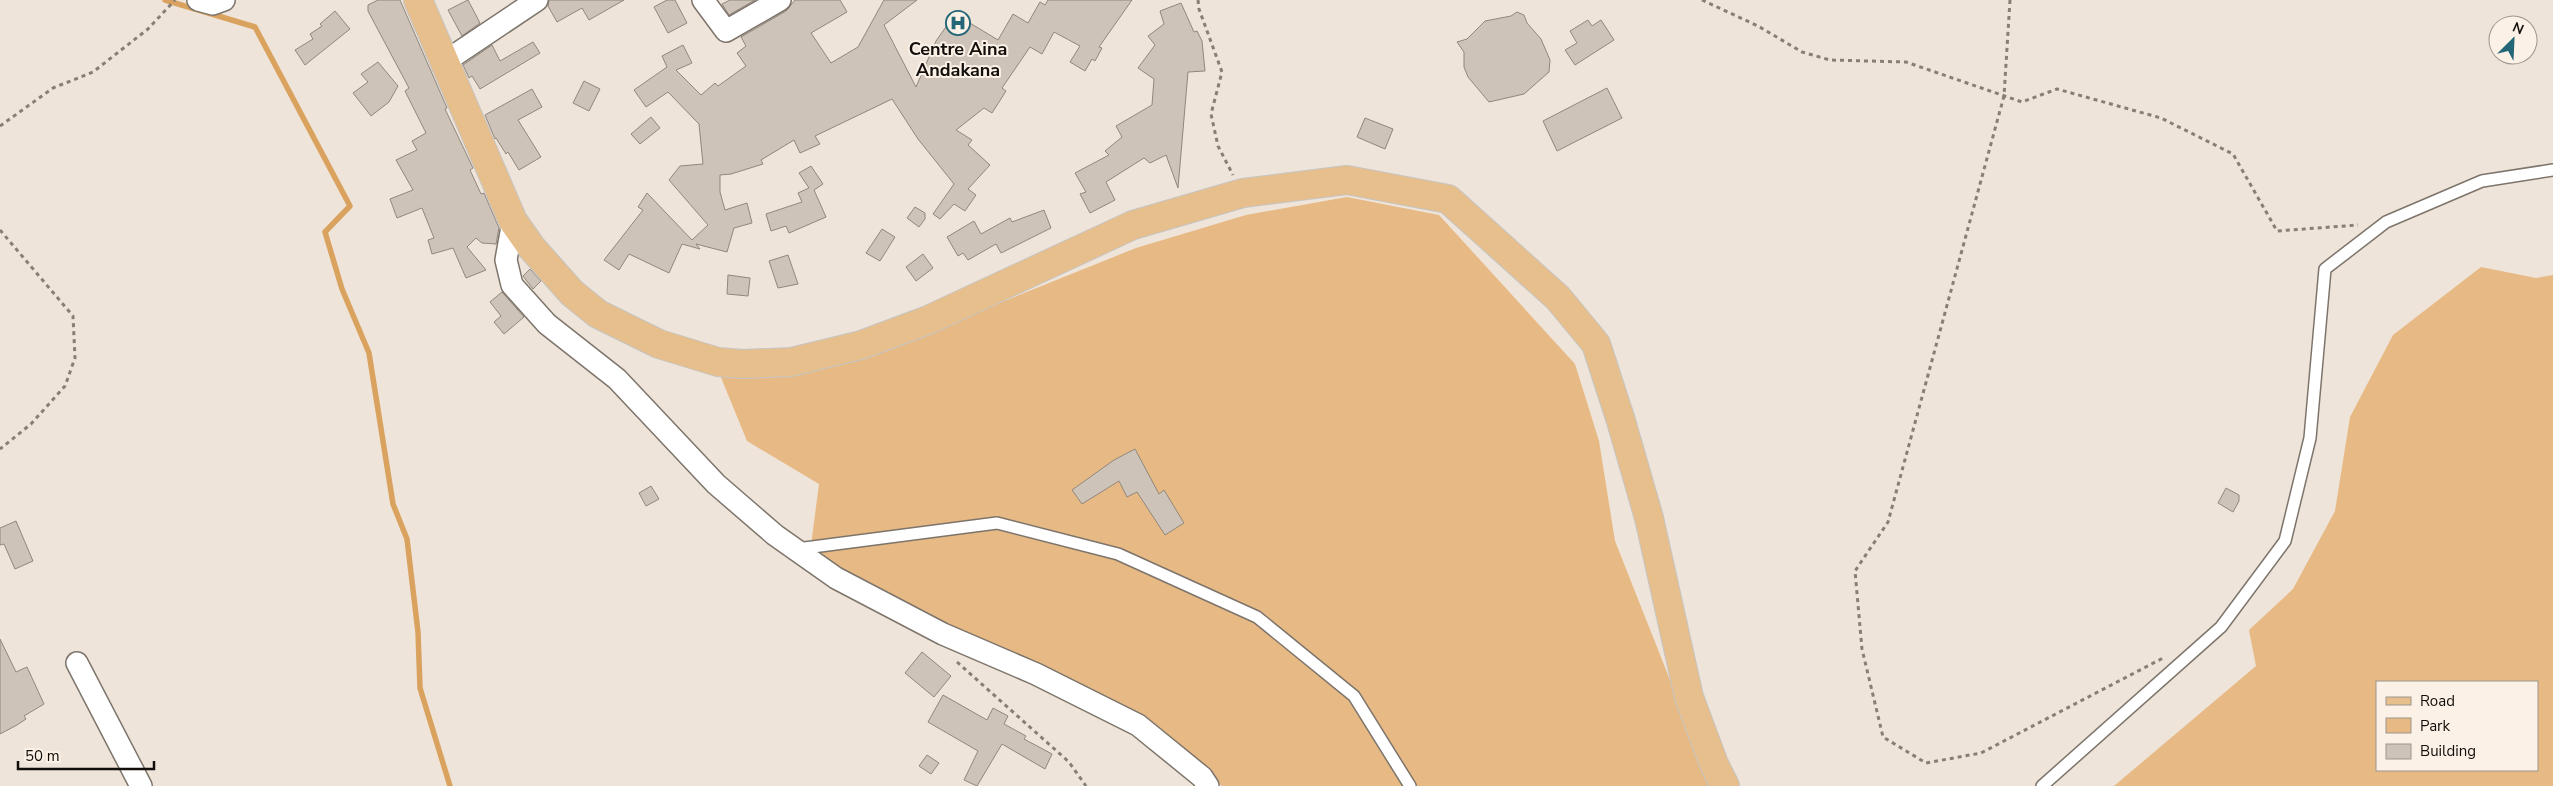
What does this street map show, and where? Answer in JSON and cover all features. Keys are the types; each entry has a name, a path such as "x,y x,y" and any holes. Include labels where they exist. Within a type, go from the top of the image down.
{"main road":[{"path":"418,0 446,61 513,221 532,248 572,293 598,314 659,344 718,362 782,363 861,345 928,320 1133,225 1243,193 1346,180 1448,199 1558,298 1596,344 1649,518 1689,697 1714,764 1725,786"}],"street":[{"path":"198,0 213,4 224,0"},
{"path":"446,61 537,0"},
{"path":"703,0 726,31 780,0"},
{"path":"513,221 506,260 512,285 547,324 617,378 716,484 775,535 836,578 943,634 1036,674 1138,725 1202,777 1208,786"},
{"path":"76,663 142,786"}],"lane":[{"path":"2042,786 2221,627 2285,541 2310,438 2325,269 2386,222 2482,181 2553,170"},
{"path":"796,549 997,523 1118,554 1257,616 1354,696 1410,786"}],"path":[{"path":"0,126 53,88 92,72 148,29 175,0"},
{"path":"1198,0 1198,9 1222,72 1211,114 1218,146 1243,193"},
{"path":"1702,0 1758,26 1802,52 1830,60 1906,62 2022,102 2058,89 2161,118 2233,154 2278,231 2386,222"},
{"path":"2010,0 2004,96 1888,522 1855,570 1862,649 1884,738 1926,763 1981,753 2170,654"},
{"path":"0,230 73,316 75,358 65,386 31,424 0,449"},
{"path":"953,658 1069,762 1086,786"}],"green space":[{"path":"1347,197 1439,215 1575,364 1599,441 1615,541 1712,786 1222,786 1185,753 1084,685 959,631 810,553 819,484 747,441 720,375 930,331 1136,248 1246,215"},
{"path":"2481,267 2536,278 2553,275 2553,786 2114,786 2256,666 2249,630 2293,589 2335,511 2350,417 2393,335"}],"building":[{"path":"378,0 400,0 447,108 445,109 473,168 470,170 481,194 484,193 499,228 496,244 482,243 476,238 467,247 486,270 466,278 453,248 432,254 428,240 434,238 422,208 397,218 390,199 413,190 396,160 417,150 412,141 426,133 405,91 409,88 368,11 368,5"},
{"path":"468,0 480,23 462,36 448,10"},
{"path":"549,0 624,0 589,20 582,8 557,22 548,6"},
{"path":"667,0 675,0 687,23 668,33 654,7"},
{"path":"730,0 755,0 729,15 722,4"},
{"path":"795,0 840,0 847,12 811,33 831,63 858,47 884,0 917,0 884,25 916,87 936,41 955,14 998,40 1013,14 1028,23 1040,2 1045,5 1048,0 1132,0 1099,47 1102,48 1095,61 1092,59 1085,71 1070,62 1080,46 1054,32 1042,54 1030,47 1002,88 1006,91 992,113 984,108 956,130 972,140 968,145 990,165 968,189 976,195 965,211 954,204 940,219 933,214 954,184 918,139 892,99 815,136 820,144 800,153 794,140 761,160 763,164 731,174 720,175 720,192 725,210 747,203 752,223 734,228 727,252 696,244 700,249 682,244 669,273 629,254 619,270 604,260 643,210 638,207 647,193 692,240 708,225 669,180 680,166 703,164 699,124 668,92 646,107 634,90 667,67 662,56 683,45 692,63 676,70 701,95 715,83 718,86 746,66 737,53 746,46 741,37 786,11"},
{"path":"1181,3 1194,32 1197,31 1202,41 1205,71 1188,72 1178,188 1166,155 1150,163 1144,158 1106,182 1115,200 1090,213 1080,194 1086,192 1075,173 1109,155 1105,151 1122,137 1116,126 1152,105 1154,79 1138,68 1155,45 1148,36 1164,24 1160,11"},
{"path":"335,11 350,29 305,65 295,50 313,39 310,34 322,26 320,24"},
{"path":"1517,12 1524,15 1527,23 1541,39 1550,60 1549,72 1524,94 1489,102 1468,77 1464,67 1464,52 1457,42 1467,39 1485,21 1511,16"},
{"path":"1588,20 1592,26 1601,20 1614,40 1575,65 1565,50 1577,43 1570,31"},
{"path":"533,42 540,53 480,89 472,76 469,78 463,65 492,45 500,61"},
{"path":"378,62 398,86 389,102 371,116 353,93 368,82 361,74"},
{"path":"584,81 600,89 589,111 573,103"},
{"path":"1607,88 1622,118 1557,151 1543,121"},
{"path":"532,89 542,107 518,120 541,157 519,170 508,152 506,154 495,139 485,115"},
{"path":"651,117 660,128 640,144 631,134"},
{"path":"1365,118 1393,129 1385,149 1357,137"},
{"path":"811,166 823,184 814,190 826,217 789,233 786,226 771,231 766,214 802,202 798,193 809,188 799,173"},
{"path":"915,207 925,213 925,219 919,227 907,218"},
{"path":"1044,210 1051,228 1001,253 996,244 968,260 963,253 958,256 947,237 974,221 981,234 1010,218 1012,222"},
{"path":"882,229 895,237 880,261 866,253"},
{"path":"923,254 933,268 916,281 906,267"},
{"path":"788,255 798,284 778,288 769,261"},
{"path":"530,269 541,281 533,289 523,276"},
{"path":"728,275 750,278 748,296 727,294"},
{"path":"502,292 524,317 504,334 494,322 501,316 490,302"},
{"path":"1135,449 1159,494 1164,490 1184,523 1165,535 1137,492 1127,497 1119,481 1082,504 1072,490 1114,460"},
{"path":"651,486 659,499 646,506 639,493"},
{"path":"2226,488 2239,495 2239,501 2233,512 2218,503"},
{"path":"16,521 33,561 15,569 4,544 0,545 0,528"},
{"path":"0,639 16,672 27,667 44,704 24,716 26,719 0,734"},
{"path":"922,652 951,676 934,697 905,673"},
{"path":"943,695 987,720 993,708 1008,716 1004,724 1026,736 1024,739 1052,754 1045,769 1002,744 977,786 964,780 978,751 928,722"},
{"path":"927,755 939,763 931,774 919,766"}],"waterway":[{"path":"165,0 255,27 350,206 325,232 342,289 369,353 393,504 407,539 418,632 420,688 450,786"}],"place":[{"name":"Centre Aina Andakana","path":"958,23"}]}
